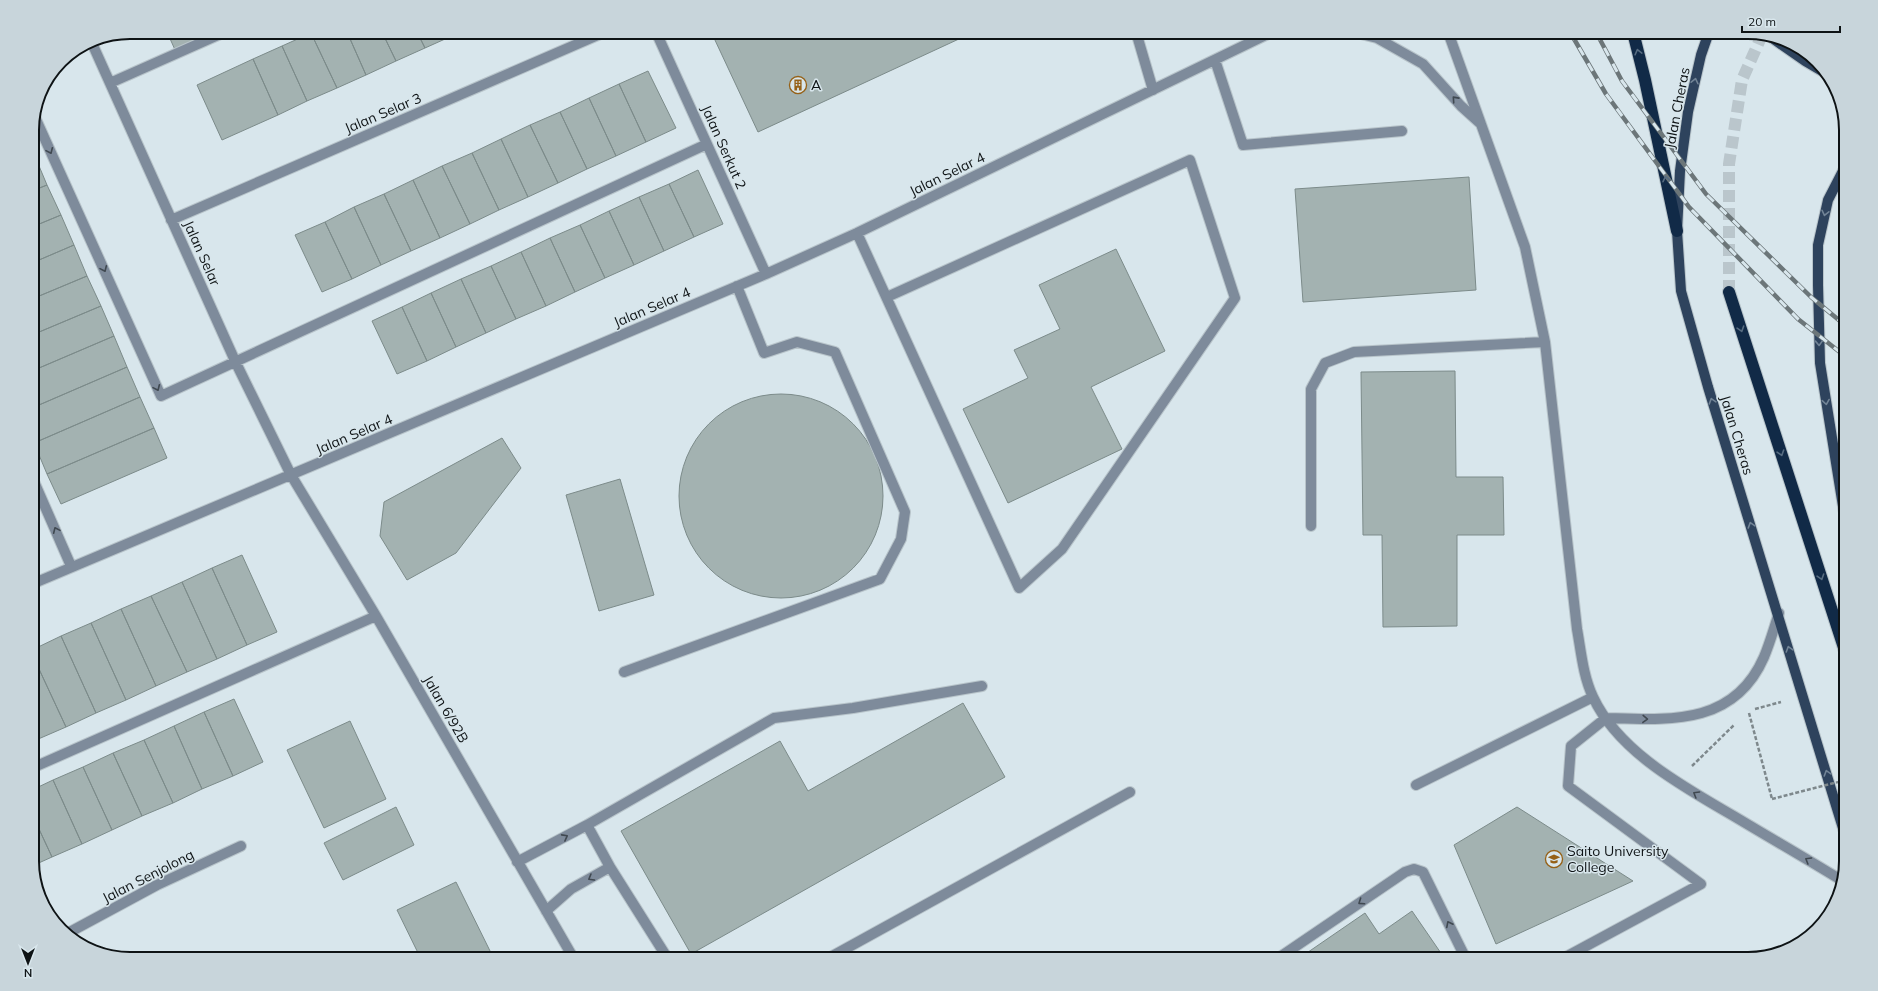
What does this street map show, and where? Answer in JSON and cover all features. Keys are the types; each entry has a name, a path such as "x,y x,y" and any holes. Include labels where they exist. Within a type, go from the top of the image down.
{"highway":[{"path":"1634,39 1645,80 1677,231"},
{"path":"1728,292 1839,633"}],"main road":[{"name":"Jalan Cheras","path":"1707,39 1701,55 1688,112 1680,171 1677,231 1681,291 1708,387 1804,696 1839,814"},
{"path":"1784,46 1810,64"},
{"path":"1839,179 1828,200 1818,245 1820,363 1839,481"}],"street":[{"path":"110,83 209,39"},
{"name":"Jalan Selar 3","path":"172,220 589,39"},
{"name":"Jalan Serkut 2","path":"659,39 766,274"},
{"path":"1138,39 1153,90"},
{"name":"Jalan Selar 4","path":"39,581 766,274 857,233 1258,39"},
{"path":"1379,39 1423,64 1483,126"},
{"path":"1451,39 1483,126 1525,247 1545,342 1577,629 1583,665 1592,696 1606,718 1635,751 1676,782 1837,877"},
{"name":"Jalan Selar","path":"94,47 236,363 291,475"},
{"path":"1215,60 1243,145 1402,131"},
{"path":"39,126 161,396 236,363 707,144"},
{"path":"857,233 1019,588 1062,549 1235,298 1190,160 887,297"},
{"path":"624,672 880,579 901,539 905,512 835,352 797,342 764,353 736,286"},
{"path":"1311,526 1311,389 1325,363 1354,352 1545,342"},
{"name":"Jalan 6/92B","path":"291,475 376,616 570,952"},
{"path":"39,493 71,566"},
{"path":"1575,952 1701,884 1568,786 1571,746 1606,718 1658,719 1692,717 1719,707 1742,691 1754,675 1764,657 1778,613"},
{"path":"39,765 376,616"},
{"path":"517,862 587,825 774,718 853,708 982,686"},
{"path":"1416,785 1574,707 1592,696"},
{"path":"840,952 1130,792"},
{"path":"587,825 610,867 664,952"},
{"name":"Jalan Senjolong","path":"72,931 157,885 241,846"},
{"path":"546,911 571,889 610,867"},
{"path":"1287,952 1405,872 1414,869 1423,872 1463,952"}],"path":[{"path":"1743,716 1749,711 1804,696"},
{"path":"1749,711 1772,799 1839,782"},
{"path":"1676,782 1737,722"}],"building":[{"path":"170,39 204,39 176,52"},
{"path":"298,39 314,39 337,88 307,101 282,46"},
{"path":"314,39 350,39 366,75 337,88"},
{"path":"350,39 385,39 396,61 366,75"},
{"path":"385,39 420,39 425,48 396,61"},
{"path":"420,39 445,39 425,48"},
{"name":"A","path":"714,39 959,39 758,132"},
{"path":"282,46 307,101 278,115 253,59"},
{"path":"253,59 278,115 222,140 197,85"},
{"path":"648,71 676,128 646,142 619,84"},
{"path":"619,84 646,142 616,156 589,98"},
{"path":"589,98 616,156 587,169 560,112"},
{"path":"560,112 587,169 558,183 530,125"},
{"path":"530,125 558,183 528,197 501,139"},
{"path":"501,139 528,197 499,210 472,153"},
{"path":"472,153 499,210 470,224 442,166"},
{"path":"39,166 47,185 39,188"},
{"path":"442,166 470,224 440,238 413,180"},
{"path":"698,170 723,224 694,237 669,184"},
{"path":"1469,177 1476,290 1303,302 1295,189"},
{"path":"413,180 440,238 411,251 384,194"},
{"path":"669,184 694,237 664,251 639,197"},
{"path":"47,185 61,215 39,224 39,188"},
{"path":"384,194 411,251 381,265 354,207"},
{"path":"639,197 664,251 634,265 609,211"},
{"path":"354,207 381,265 352,279 325,222"},
{"path":"609,211 634,265 605,278 580,225"},
{"path":"61,215 74,245 39,260 39,224"},
{"path":"325,222 352,279 322,292 295,235"},
{"path":"580,225 605,278 575,292 550,238"},
{"path":"550,238 575,292 546,306 521,252"},
{"path":"74,245 87,276 39,296 39,260"},
{"path":"1116,249 1165,351 1091,387 1122,449 1008,503 963,409 1028,378 1014,350 1060,329 1039,285"},
{"path":"521,252 546,306 516,319 491,266"},
{"path":"491,266 516,319 486,333 461,279"},
{"path":"87,276 101,306 39,332 39,296"},
{"path":"461,279 486,333 456,347 431,293"},
{"path":"431,293 456,347 427,361 402,307"},
{"path":"101,306 114,336 39,368 39,332"},
{"path":"402,307 427,361 397,374 372,321"},
{"path":"114,336 127,367 39,405 39,368"},
{"path":"127,367 140,397 39,441 39,405"},
{"path":"1455,371 1456,477 1503,477 1504,535 1457,535 1457,626 1383,627 1382,535 1363,535 1361,372"},
{"path":"781,394 801,396 820,402 829,406 853,424 871,448 875,457 881,476 883,496 881,516 875,535 871,544 853,568 829,586 820,590 801,596 781,598 761,596 742,590 733,586 709,568 691,544 687,535 681,516 679,496 681,476 687,457 691,448 709,424 733,406 742,402 761,396"},
{"path":"140,397 154,428 47,474 39,455 39,441"},
{"path":"154,428 167,458 61,504 47,474"},
{"path":"502,438 521,468 456,553 407,580 380,536 384,502"},
{"path":"620,479 654,595 599,611 566,495"},
{"path":"242,555 277,632 247,645 212,568"},
{"path":"212,568 247,645 217,659 182,582"},
{"path":"182,582 217,659 187,672 151,596"},
{"path":"151,596 187,672 156,686 121,609"},
{"path":"121,609 156,686 126,700 91,623"},
{"path":"91,623 126,700 96,713 61,636"},
{"path":"61,636 96,713 66,727 39,669 39,647"},
{"path":"39,669 66,727 39,739"},
{"path":"234,699 263,762 233,776 204,712"},
{"path":"963,703 1005,777 695,952 690,952 621,831 780,741 808,791"},
{"path":"204,712 233,776 202,789 174,726"},
{"path":"350,721 386,799 324,828 287,750"},
{"path":"174,726 202,789 173,803 144,740"},
{"path":"144,740 173,803 142,816 113,753"},
{"path":"113,753 142,816 112,830 83,767"},
{"path":"83,767 112,830 82,844 53,780"},
{"path":"53,780 82,844 52,857 39,829 39,787"},
{"path":"396,807 414,845 343,880 324,843"},
{"path":"1517,807 1633,881 1496,944 1454,845"},
{"path":"39,829 52,857 39,863"},
{"path":"456,882 491,952 418,952 397,910"},
{"path":"1412,911 1440,952 1308,952 1365,913 1379,934"}],"tunnel":[{"path":"1729,292 1729,164 1742,80 1760,40"}],"railway":[{"path":"1574,39 1606,94 1689,207 1798,319 1839,351"},
{"path":"1600,39 1622,81 1706,194 1811,297 1839,320"}],"place":[{"name":"A","path":"798,85"},
{"name":"Saito University College","path":"1554,859"}]}
